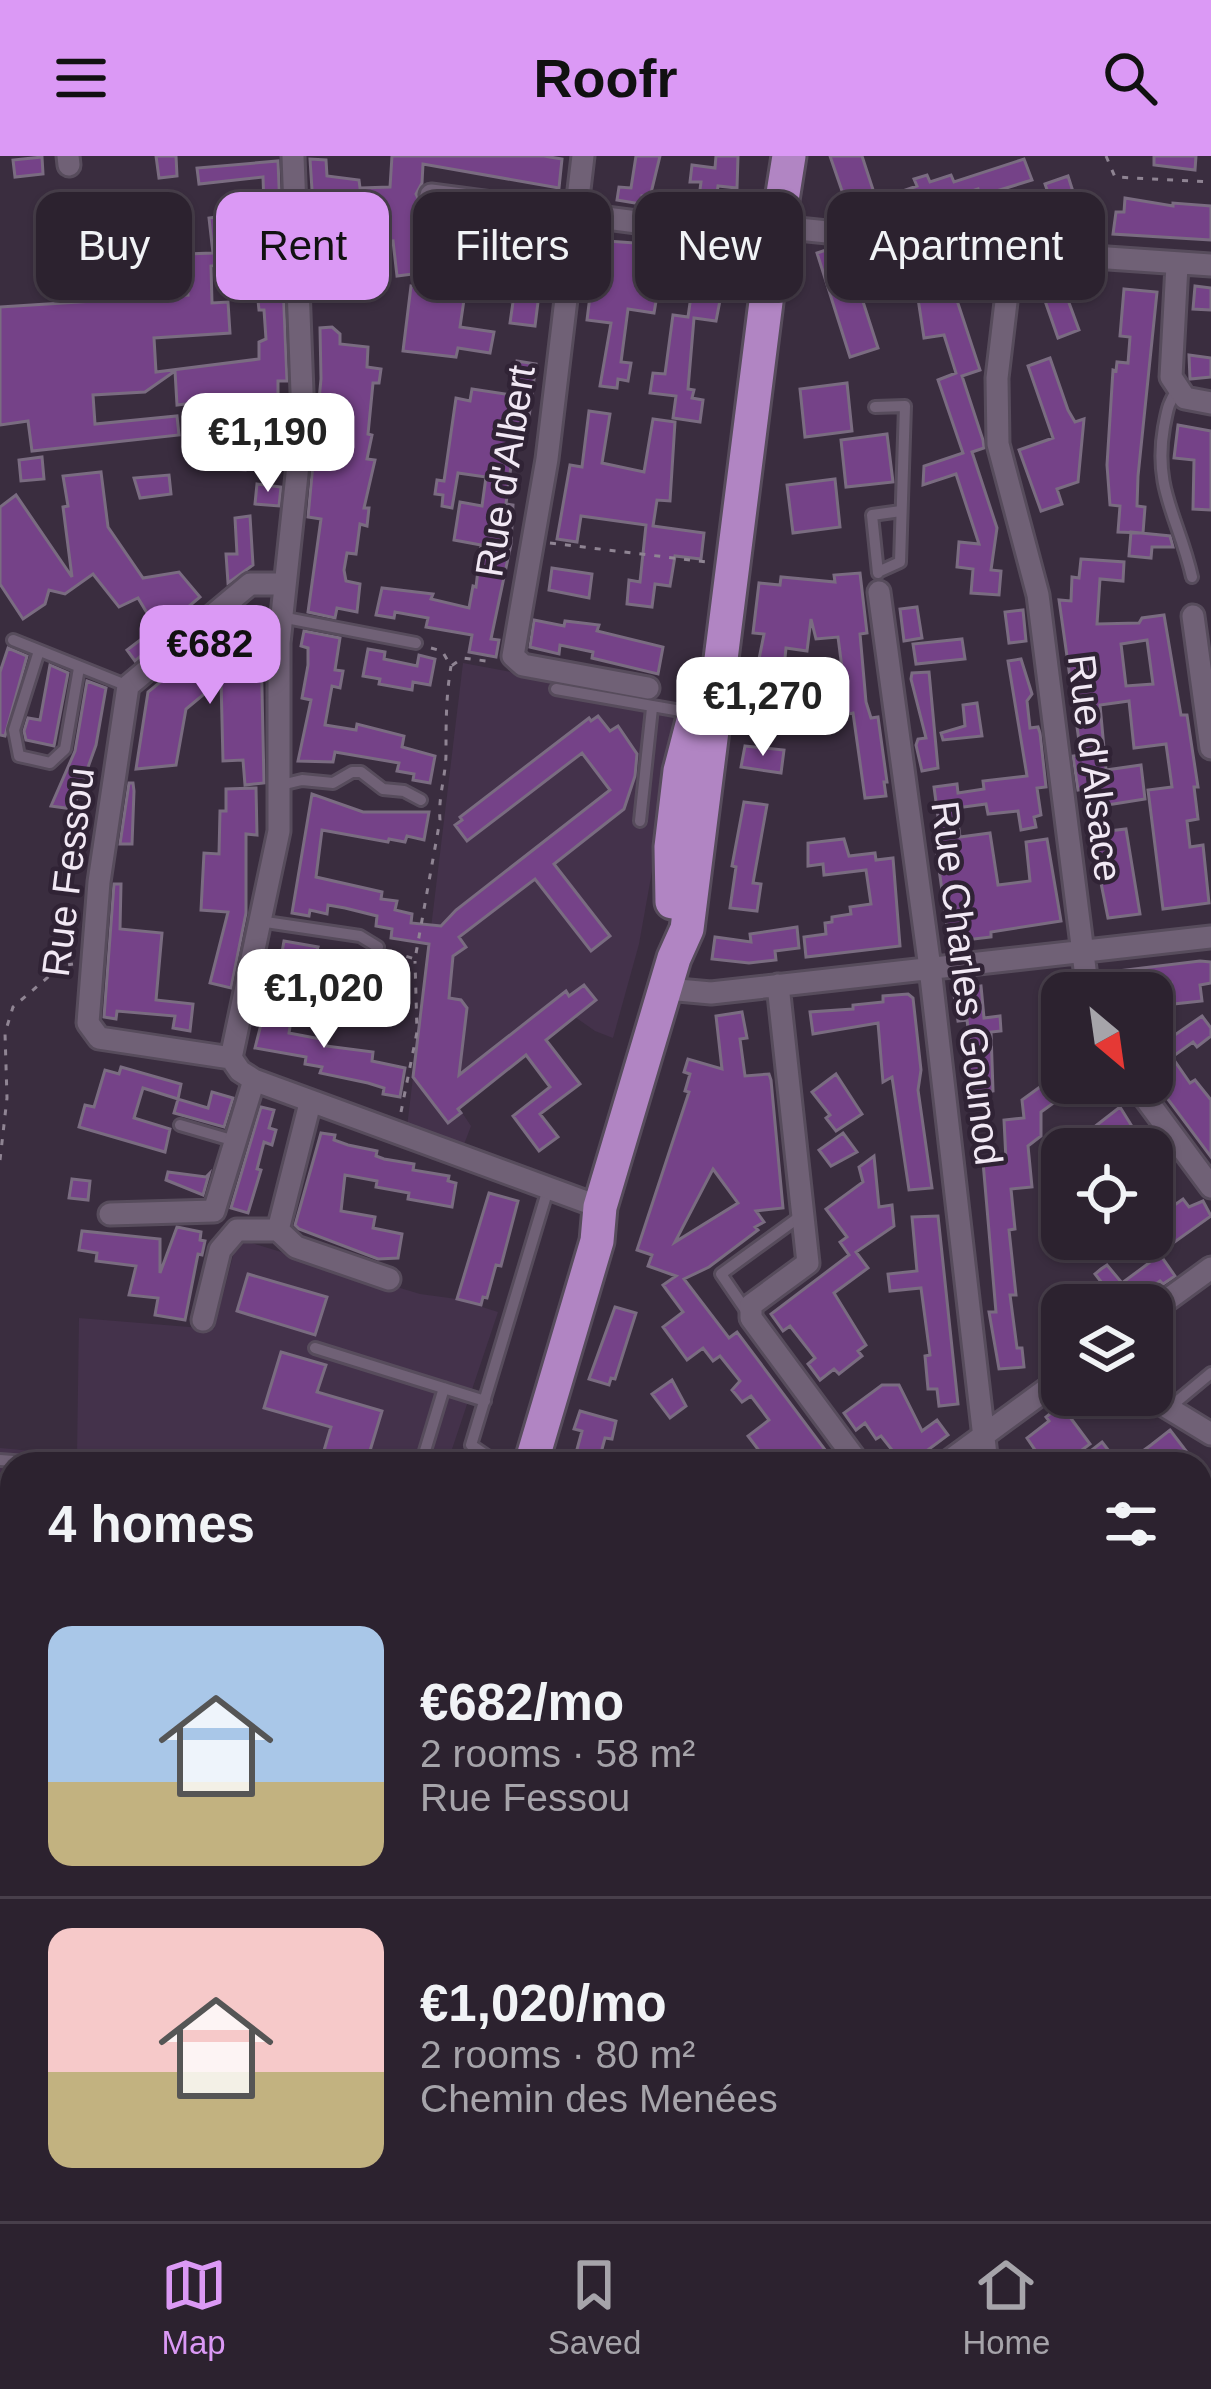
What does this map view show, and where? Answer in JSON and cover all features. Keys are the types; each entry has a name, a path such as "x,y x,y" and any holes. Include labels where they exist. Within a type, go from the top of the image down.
{"main road":[{"path":"670,973 671,847 680,771 695,713 769,156"},
{"path":"784,192 789,156"},
{"path":"535,1452 597,1241 600,1208 687,929 769,300"},
{"path":"508,1452 576,1235 600,1208"}],"street":[{"path":"293,156 304,418 281,617 279,831 231,1058 254,1081 600,1208"},
{"name":"Rue d'Albert","path":"578,192 583,156"},
{"path":"1105,259 1211,265"},
{"path":"1177,265 1171,377 1185,398 1211,403"},
{"name":"Rue d'Albert","path":"513,656 547,459 566,300"},
{"name":"Rue d'Alsace","path":"1006,300 997,378 998,444 1039,595 1085,972"},
{"name":"Rue Charles Gounod","path":"878,582 930,968 986,1452"},
{"path":"128,686 250,584 283,584"},
{"path":"1193,616 1211,748"},
{"path":"513,656 523,665 650,698"},
{"name":"Rue Fessou","path":"128,686 99,882 88,1023 99,1038 231,1058"},
{"path":"670,973 704,993 1211,937"},
{"path":"778,985 808,1263 751,1305 751,1318 843,1452"},
{"path":"110,1214 214,1211 254,1081"},
{"path":"278,1230 310,1103"},
{"path":"1149,1104 1211,1187"},
{"path":"203,1320 220,1250 237,1230 278,1230 296,1247 389,1279"},
{"path":"1173,1296 1211,1268"},
{"path":"980,1384 1021,1408"},
{"path":"962,1452 1041,1393"},
{"path":"1173,1410 1211,1434"}],"lane":[{"path":"1177,391 1169,401 1160,479 1185,542 1192,577"},
{"path":"875,407 905,406 900,562 878,582"},
{"path":"878,582 872,515 901,511"},
{"path":"281,617 416,643"},
{"path":"13,640 128,686"},
{"path":"39,651 14,730 19,756 50,764 65,749 79,668"},
{"path":"556,689 650,698 695,713"},
{"path":"640,821 650,698"},
{"path":"281,785 302,780 332,783 361,772 383,789 404,790 421,800"},
{"path":"259,921 360,936 378,947"},
{"path":"180,1125 236,1142"},
{"path":"484,1452 472,1445 548,1189"},
{"path":"751,1318 721,1274 803,1214"},
{"path":"315,1348 484,1401"},
{"path":"1173,1405 1211,1372"},
{"path":"425,1452 444,1388"}],"path":[{"path":"1106,156 1115,177 1211,182"},
{"path":"532,541 715,563"},
{"path":"394,1133 417,1031 416,959 440,820 438,798 446,757 443,716 451,666 442,651 416,643"},
{"path":"451,666 463,658 494,662 513,656"},
{"path":"378,947 416,959"},
{"path":"0,1160 8,1098 5,1033 13,1006 61,966 93,960"}],"shaded area":[{"path":"463,663 682,704 639,944 613,1038 575,1017 459,1108 471,1126 463,1147 407,1127"},
{"path":"242,1240 420,1294 498,1312 451,1452 77,1452 79,1318 214,1329 234,1252"}],"building":[{"path":"156,156 176,156 177,176 159,178"},
{"path":"392,156 562,159 559,188 423,164 422,183 413,192 413,274 397,276 393,241 389,241 389,192 312,192 310,159 326,160 327,176 359,180 360,188 390,187"},
{"path":"636,156 660,156 651,192 635,192 635,203 617,200 619,187 631,188"},
{"path":"716,156 738,156 737,188 718,186 717,192 700,192 701,182 690,182 692,165 715,168"},
{"path":"830,156 862,156 874,192 842,192"},
{"path":"1154,156 1196,156 1195,170 1154,165"},
{"path":"42,157 43,174 15,177 13,160"},
{"path":"1024,159 1032,180 993,192 900,192 917,186 914,179 927,175 930,182 951,175 954,182"},
{"path":"278,161 279,192 264,192 263,177 199,184 197,168"},
{"path":"1068,176 1073,192 1048,192 1045,184"},
{"path":"1125,198 1211,206 1211,240 1113,234 1116,212 1124,212"},
{"path":"216,217 212,303 228,302 230,333 154,338 156,372 259,359 259,342 266,339 264,310 259,310 258,300 284,300 287,381 278,381 278,411 288,411 286,432 245,432 245,470 231,469 226,412 211,414 210,401 177,405 175,371 145,392 93,395 95,424 177,416 179,435 32,451 28,421 0,425 0,307 192,300 192,254 213,253 209,218"},
{"path":"611,241 635,243 635,300 656,300 654,313 628,309 621,362 631,363 628,381 618,379 617,388 600,386 611,323 587,320 590,300 611,300"},
{"path":"827,250 827,285 817,253"},
{"path":"411,286 413,300 464,300 460,327 494,332 490,353 458,348 456,357 403,351"},
{"path":"1195,286 1211,288 1211,310 1193,309"},
{"path":"1124,289 1157,292 1138,476 1137,506 1145,507 1143,533 1118,532 1120,506 1110,505 1107,465 1113,370 1117,362 1128,363 1130,337 1120,336"},
{"path":"501,300 538,300 535,326 510,323 513,302"},
{"path":"690,300 720,300 716,321 694,318 688,389 694,390 692,398 703,400 700,422 673,418 676,396 650,393 653,373 665,374 673,315 688,317"},
{"path":"832,300 862,300 878,348 850,357"},
{"path":"918,300 957,300 980,370 962,376 983,440 984,448 972,452 997,528 991,570 1001,571 999,595 971,593 973,569 957,567 959,542 979,544 956,474 923,485 924,466 963,453 938,380 956,373 944,335 924,338"},
{"path":"1045,300 1068,300 1079,330 1058,338"},
{"path":"332,327 340,334 340,344 368,347 367,367 381,369 379,383 373,383 368,434 372,435 367,459 375,460 364,508 369,508 367,526 360,524 356,554 347,553 344,570 346,581 360,584 357,612 337,608 335,618 308,612 321,519 308,517 321,379 320,328"},
{"path":"1189,355 1211,358 1211,377 1190,379"},
{"path":"1050,358 1068,410 1075,422 1084,419 1078,482 1057,489 1062,504 1041,511 1019,450 1053,438 1028,366"},
{"path":"517,361 536,364 529,417 524,435 516,434 509,480 506,504 513,505 511,544 491,639 499,640 496,657 469,652 472,635 426,627 428,618 395,612 394,618 376,615 382,588 433,594 431,599 469,608 481,545 454,540 460,502 482,506 486,477 458,473 452,508 442,506 443,495 435,494 437,480 444,481 456,398 470,401 472,389 512,395"},
{"path":"847,383 852,431 805,437 800,389"},
{"path":"589,411 610,414 602,463 644,472 653,419 675,422 670,501 657,500 653,526 704,533 701,559 675,556 670,586 655,584 652,607 627,604 629,580 640,582 646,525 581,516 577,542 557,539 570,465 582,467"},
{"path":"1178,425 1211,431 1211,510 1193,509 1194,460 1174,458"},
{"path":"887,434 893,482 846,487 841,440"},
{"path":"42,457 44,479 21,481 19,460"},
{"path":"101,472 108,527 143,578 179,572 200,597 170,622 174,628 135,661 127,650 156,628 138,598 119,607 93,574 65,594 49,590 45,604 23,619 0,584 0,507 16,495 72,577 63,476"},
{"path":"169,475 171,494 140,498 134,478"},
{"path":"835,479 840,527 793,533 787,485"},
{"path":"257,484 281,487 279,506 255,504"},
{"path":"250,516 253,565 228,583 226,554 237,554 235,518"},
{"path":"1131,532 1170,536 1173,547 1152,547 1151,558 1129,556"},
{"path":"1081,559 1124,562 1123,581 1100,579 1097,624 1139,623 1142,618 1164,615 1198,787 1194,787 1198,819 1187,821 1190,847 1203,845 1209,903 1163,909 1148,790 1172,787 1166,744 1134,748 1129,701 1100,705 1106,770 1141,765 1145,799 1101,806 1099,787 1078,790 1073,756 1081,755 1059,600 1071,601 1072,577 1079,578","holes":["1147,640 1153,684 1126,686 1121,644"]},
{"path":"552,568 592,574 589,598 549,590"},
{"path":"860,573 867,633 860,634 866,702 871,718 878,717 887,782 886,796 865,798 853,713 843,715 840,695 824,697 821,671 842,668 838,637 816,639 811,619 807,651 786,648 780,707 800,710 798,724 755,719 757,705 750,704 764,634 753,633 759,583 780,585 781,577 835,582 834,575"},
{"path":"917,607 922,638 904,641 900,609"},
{"path":"1023,610 1026,641 1009,643 1005,612"},
{"path":"534,620 564,626 565,621 599,625 597,631 663,647 658,674 560,645 559,654 530,647"},
{"path":"304,631 340,638 335,670 343,671 340,688 332,686 325,725 356,730 357,724 404,736 402,747 435,756 430,783 397,771 399,763 335,752 333,762 298,761 311,700 302,698 308,665 308,648 301,646"},
{"path":"962,639 965,659 916,664 913,644"},
{"path":"261,643 264,783 245,785 243,760 223,761 221,680 186,709 176,765 136,769 148,692 199,650 217,650 217,644"},
{"path":"8,648 27,656 5,736 0,735 0,672"},
{"path":"368,649 385,652 384,659 417,666 419,655 435,659 430,685 413,682 412,690 363,676"},
{"path":"1021,659 1032,694 1027,701 1030,728 1038,727 1040,733 1046,787 1037,788 1041,815 1034,817 1036,827 1021,830 1018,811 988,814 986,804 956,808 960,837 990,833 998,885 1030,881 1026,842 1047,839 1061,921 991,932 991,937 965,940 966,946 950,948 935,840 941,839 934,787 957,784 958,793 984,789 983,781 1027,776 1008,661"},
{"path":"50,665 68,673 54,746 26,740 24,731 28,718 40,720"},
{"path":"929,672 938,768 922,771 916,745 918,739 926,738 911,679 912,673"},
{"path":"87,681 106,688 96,745 73,809 51,806 75,751"},
{"path":"977,703 982,736 943,740 941,733 965,726 963,705"},
{"path":"598,716 610,731 618,726 637,754 635,776 624,809 554,864 610,936 591,951 535,879 459,937 466,947 453,956 449,998 461,1000 467,1008 459,1075 566,991 569,996 584,985 596,1000 546,1040 580,1084 540,1114 558,1137 539,1151 513,1116 550,1087 526,1055 458,1109 461,1113 448,1123 413,1077 429,944 391,938 392,929 376,926 377,916 345,908 328,905 327,914 310,910 309,916 292,913 312,794 363,812 429,812 424,840 407,836 405,842 388,842 322,830 316,877 382,892 381,899 397,901 395,910 412,914 411,923 441,926 610,790 582,753 467,841 455,825 589,718"},
{"path":"745,746 784,750 781,773 741,767"},
{"path":"129,783 134,791 132,844 120,844"},
{"path":"256,788 257,835 246,834 246,913 231,988 210,983 228,912 201,910 204,853 219,854 220,811 226,811 226,789"},
{"path":"744,802 767,805 753,883 761,884 757,911 730,908"},
{"path":"1126,829 1140,914 1108,918 1091,833"},
{"path":"844,839 849,856 875,853 876,860 893,858 900,946 806,957 804,937 826,934 825,923 832,922 832,917 851,914 850,907 871,904 866,870 824,875 823,864 808,866 808,843"},
{"path":"114,884 121,884 120,929 162,933 156,1000 193,1004 190,1031 173,1028 175,1016 117,1011 116,1019 104,1017"},
{"path":"797,927 799,948 775,951 776,960 712,959 715,937 751,942 750,934"},
{"path":"284,941 318,947 316,953 333,956 332,963 397,971 392,999 375,996 372,1011 358,1009 360,995 327,989 328,984 311,981 312,975 279,969"},
{"path":"1211,962 1211,983 1200,985 1202,1001 1173,1004 1173,972 1109,972"},
{"path":"981,986 984,1018 1000,1016 1001,1031 991,1032 993,1091 969,1094 965,1061 972,1060 967,1020 958,1021 954,995 960,989"},
{"path":"908,994 913,998 921,1070 918,1090 932,1188 909,1190 892,1077 883,1082 878,1023 813,1034 810,1012 853,1009 853,1005 883,1002 883,996"},
{"path":"268,997 294,1002 289,1033 326,1040 326,1046 373,1052 372,1061 405,1068 400,1097 383,1094 384,1088 368,1083 320,1073 322,1067 305,1064 306,1057 255,1048"},
{"path":"742,1012 747,1038 740,1039 745,1076 769,1074 771,1080 783,1208 756,1211 764,1222 755,1227 758,1230 709,1267 684,1279 729,1338 737,1332 827,1452 760,1452 748,1436 769,1420 751,1396 742,1402 732,1390 740,1381 720,1356 713,1361 703,1348 687,1360 663,1327 683,1312 663,1285 676,1276 648,1266 652,1255 637,1250 689,1092 685,1091 690,1074 684,1072 688,1059 722,1069 716,1016","holes":["713,1169 738,1203 675,1242"]},
{"path":"1202,1016 1211,1028 1211,1036 1197,1047 1193,1042 1173,1056 1173,1036"},
{"path":"1173,1058 1190,1083 1195,1080 1211,1100 1211,1157 1171,1104"},
{"path":"121,1067 181,1084 178,1099 143,1088 134,1118 170,1129 165,1152 79,1127 85,1105 94,1107 105,1070 119,1074"},
{"path":"836,1074 862,1114 836,1131 812,1092"},
{"path":"1041,1086 1041,1104 1052,1104 1041,1112 1041,1136 1028,1146 1032,1187 1011,1189 1015,1229 1009,1230 1016,1295 1010,1295 1024,1367 999,1369 989,1312 996,1312 983,1162 1006,1160 1004,1120 1024,1118 1022,1100"},
{"path":"212,1092 233,1098 224,1127 174,1113 178,1099 208,1108"},
{"path":"261,1107 274,1110 269,1128 276,1130 272,1145 264,1142 248,1213 231,1208"},
{"path":"1120,1107 1133,1128 1093,1128"},
{"path":"321,1133 377,1151 376,1156 384,1159 414,1164 413,1170 449,1176 448,1181 456,1183 452,1207 408,1199 409,1193 345,1175 341,1211 375,1217 373,1228 402,1234 398,1258 378,1259 299,1229 295,1225"},
{"path":"843,1133 857,1152 831,1166 819,1150"},
{"path":"874,1156 879,1207 892,1205 894,1226 856,1252 868,1268 834,1293 866,1345 858,1351 862,1356 839,1374 834,1369 820,1380 808,1364 815,1358 790,1326 783,1331 771,1314 849,1255 840,1242 847,1237 826,1209 863,1182 859,1167"},
{"path":"168,1172 209,1174 203,1195 166,1180"},
{"path":"72,1179 90,1181 88,1200 69,1198"},
{"path":"489,1193 518,1201 501,1266 496,1265 481,1305 457,1299"},
{"path":"1183,1199 1189,1207 1203,1201 1211,1216 1173,1243 1173,1200 1176,1204"},
{"path":"938,1216 958,1404 939,1406 937,1389 928,1389 925,1356 930,1355 921,1288 890,1291 888,1274 917,1271 912,1217"},
{"path":"177,1227 201,1232 200,1240 205,1241 185,1320 155,1315 158,1298 129,1295 136,1266 96,1261 97,1253 79,1250 82,1231 160,1239 160,1273"},
{"path":"1147,1260 1164,1260 1175,1276 1163,1284 1103,1284 1095,1274 1107,1265 1122,1283 1149,1263"},
{"path":"248,1274 327,1297 315,1335 237,1311"},
{"path":"615,1307 636,1313 609,1385 589,1379"},
{"path":"281,1352 326,1365 317,1392 382,1411 370,1452 324,1452 331,1427 264,1408"},
{"path":"672,1380 686,1406 670,1418 652,1394"},
{"path":"882,1385 899,1385 922,1431 937,1420 948,1435 925,1452 894,1452 865,1423 856,1430 844,1413"},
{"path":"580,1411 616,1421 612,1439 605,1438 601,1452 576,1452 582,1431 574,1429"},
{"path":"1047,1416 1069,1416 1090,1444 1079,1452 1036,1452 1027,1438 1049,1421"},
{"path":"1170,1430 1187,1452 1141,1452"},
{"path":"1102,1442 1110,1452 1089,1452"}]}
